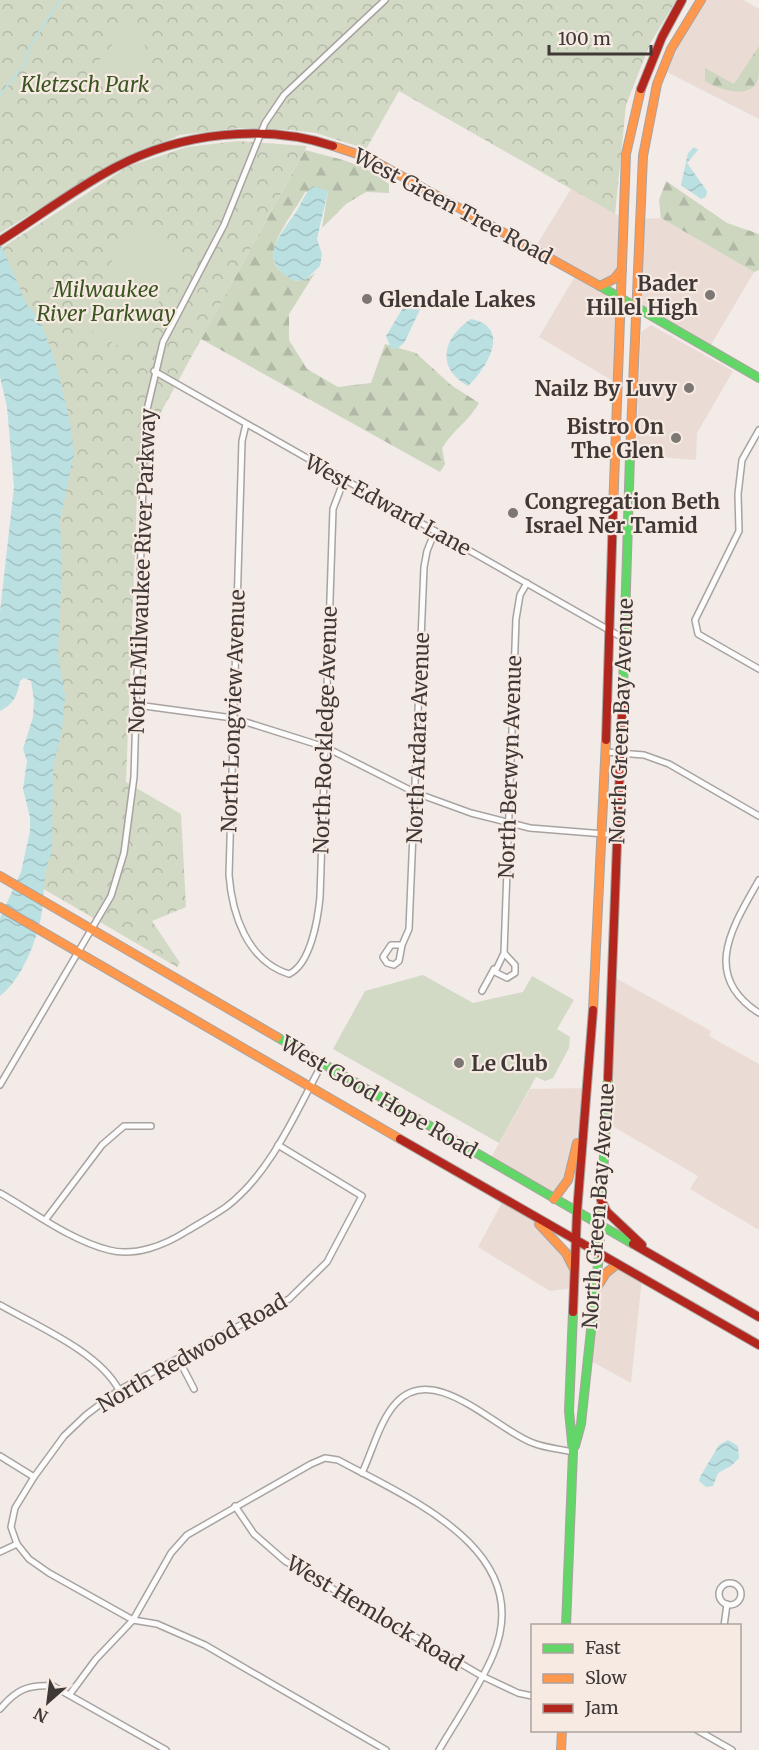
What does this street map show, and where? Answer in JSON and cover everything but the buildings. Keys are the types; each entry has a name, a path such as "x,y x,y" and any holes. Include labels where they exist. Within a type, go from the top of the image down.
{"main road":[{"name":"North Green Bay Avenue","path":"566,1624 573,1452 570,1411 577,1212 598,954 626,154 631,118 642,81 658,41 682,0"},
{"name":"North Green Bay Avenue","path":"573,1452 581,1424 599,1255 614,955 635,306 643,156 647,122 657,84 671,49 701,0"},
{"name":"West Green Tree Road","path":"0,241 94,180 143,154 192,140 232,134 259,134 315,140 369,158 600,286 759,378"},
{"path":"600,286 614,279 622,269"},
{"name":"West Good Hope Road","path":"3,878 759,1317"},
{"name":"West Good Hope Road","path":"0,907 576,1242 759,1345"},
{"path":"554,1199 561,1193 568,1180 584,1110"},
{"path":"601,1200 607,1212 653,1256"},
{"path":"531,1215 566,1253 575,1273"},
{"path":"594,1294 606,1273 616,1265"},
{"path":"561,1750 562,1732"}],"street":[{"name":"North Milwaukee River Parkway","path":"0,1085 111,896 126,843 134,777 145,418 154,371 170,325 224,225 259,134 284,95 385,0"},
{"name":"West Edward Lane","path":"154,371 623,638"},
{"name":"North Longview Avenue","path":"246,424 242,441 228,855 234,912 238,924 269,963 289,974"},
{"path":"759,430 742,460 738,495 739,531 695,620 698,634 759,669"},
{"name":"North Rockledge Avenue","path":"289,974 295,971 303,959 316,924 320,897 333,509 344,480"},
{"name":"North Ardara Avenue","path":"402,945 407,937 411,914 424,567 427,550 435,531"},
{"name":"North Berwyn Avenue","path":"482,992 504,953 516,619 520,596 527,583"},
{"path":"136,705 233,718 325,747 416,793 449,806 508,823 617,835"},
{"path":"606,752 644,755 669,764 759,816"},
{"path":"759,880 734,924 726,947 726,970 734,991 759,1013"},
{"name":"North Berwyn Avenue","path":"495,968 497,974 504,977 515,973 516,965 504,953"},
{"path":"0,1193 82,1241 111,1251 141,1251 174,1240 227,1206 253,1179 278,1145 322,1064"},
{"path":"46,1219 102,1145 124,1126 151,1126"},
{"name":"North Redwood Road","path":"16,1544 11,1527 15,1508 64,1436 86,1414 119,1390 179,1360 289,1299 327,1262 362,1196 278,1145"},
{"path":"0,1305 92,1358 112,1376 119,1390"},
{"path":"179,1360 194,1389"},
{"path":"362,1473 396,1402 414,1391 431,1388 448,1394 532,1443 573,1452"},
{"path":"0,1456 34,1477"},
{"path":"70,1694 96,1659 133,1620 178,1543 187,1535 235,1506 325,1458 338,1460 441,1519 462,1534 481,1553 494,1576 500,1606 501,1629 493,1654 482,1676 439,1750"},
{"name":"West Hemlock Road","path":"235,1506 254,1534 285,1561 482,1676 518,1693 531,1696"},
{"path":"0,1552 16,1544 29,1559 49,1573 133,1620 157,1624 205,1645 386,1750"},
{"path":"732,1583 740,1588 741,1597 735,1603 727,1604 721,1600 720,1589 725,1584 732,1583"},
{"path":"724,1624 727,1604"},
{"path":"0,1709 12,1695 35,1685 53,1686 166,1750"},
{"path":"699,1732 724,1748 732,1750"}],"shaded area":[{"path":"701,0 743,0 759,9 759,119 663,70"},
{"path":"571,189 624,219 622,269 600,286 621,298 618,384 539,337 577,273 533,251"},
{"path":"661,218 754,272 708,350 635,306 640,219"},
{"path":"651,325 733,371 697,433 696,460 636,455 641,332"},
{"path":"612,976 711,1031 709,1036 759,1064 759,1230 690,1189 698,1176 604,1121"},
{"path":"585,1088 572,1166 554,1199 489,1161 530,1089"},
{"path":"504,1199 531,1215 569,1258 575,1288 550,1291 478,1247"},
{"path":"616,1265 642,1279 631,1383 587,1359 594,1294"}],"green space":[{"name":"Kletzsch Park","path":"0,0 676,0 650,44 626,105 615,214 399,91 366,149 316,133 292,130 240,128 180,135 107,167 0,233"},
{"path":"129,24 144,44 150,62 147,81 135,102 92,69"},
{"path":"759,46 759,75 751,89 736,92 719,88 705,81 705,68 734,84"},
{"name":"Milwaukee River Parkway","path":"238,141 307,146 155,423 146,500 137,495 126,782 181,814 186,907 152,921 180,963 177,967 30,881 40,732 0,249 129,166 187,147"},
{"path":"305,150 365,168 389,184 389,193 366,192 346,204 322,228 328,191 305,192 278,239 273,258 276,266 295,281 305,280 315,273 289,314 289,340 307,369 338,387 371,383 385,344 416,353 451,385 479,403 442,448 445,464 440,472 201,339"},
{"path":"666,181 727,223 759,234 759,270 754,272 661,218 659,200"},
{"path":"131,225 185,254 131,353 78,324"},
{"name":"Le Club","path":"423,975 473,1003 523,992 532,976 574,1000 557,1029 570,1037 569,1048 553,1078 545,1081 536,1077 499,1143 333,1049 365,991"}],"water":[{"path":"694,147 698,150 687,163 707,191 706,197 701,199 681,185 688,153"},
{"path":"313,186 328,191 317,239 322,254 320,266 305,280 295,281 283,273 276,265 273,256 279,238"},
{"path":"0,242 27,305 39,318 55,360 70,422 74,453 60,520 62,567 58,655 65,696 62,729 53,768 52,852 45,876 41,917 35,938 15,981 0,996 0,918 21,872 30,831 30,817 23,789 27,761 23,749 33,717 34,700 31,681 24,678 20,681 12,702 0,711 0,612 14,487 7,407 0,377"},
{"path":"412,293 426,297 404,343 397,349 391,348 386,336"},
{"path":"471,319 483,323 490,330 493,339 488,359 468,386 451,370 447,362 447,352 454,335"},
{"path":"728,1440 738,1446 739,1458 731,1466 718,1473 713,1486 706,1487 699,1481 700,1477 719,1445"}],"waterway":[{"path":"0,95 24,65 30,46 60,0"}],"traffic: fast":[{"path":"598,285 759,378"},
{"path":"623,688 630,455"},
{"path":"277,1037 633,1244"},
{"path":"575,1446 581,1424 599,1255 608,1078"},
{"path":"566,1624 573,1452 569,1411 573,1312"}],"traffic: slow":[{"path":"630,455 643,156 657,84 671,49 701,0"},
{"path":"613,512 626,154 641,89"},
{"path":"333,146 369,158 598,285"},
{"path":"600,286 614,279 622,269"},
{"path":"593,1010 606,740"},
{"path":"0,876 277,1037"},
{"path":"0,907 400,1139"},
{"path":"554,1199 568,1180 577,1143"},
{"path":"539,1224 566,1253 573,1267"},
{"path":"598,1286 606,1273 616,1265"},
{"path":"561,1750 562,1732"}],"traffic: jam":[{"path":"641,89 662,37 682,0"},
{"path":"0,241 101,175 141,155 167,146 195,139 251,134 279,135 333,146"},
{"path":"606,740 613,512"},
{"path":"608,1078 623,688"},
{"path":"573,1312 577,1212 593,1010"},
{"path":"400,1139 759,1345"},
{"path":"601,1200 607,1212 642,1245"},
{"path":"633,1244 759,1317"}],"place":[{"name":"Bader Hillel High","path":"710,295"},
{"name":"Glendale Lakes","path":"367,299"},
{"name":"Nailz By Luvy","path":"689,388"},
{"name":"Bistro On The Glen","path":"676,438"},
{"name":"Congregation Beth Israel Ner Tamid","path":"513,513"},
{"name":"Le Club","path":"459,1063"}]}
